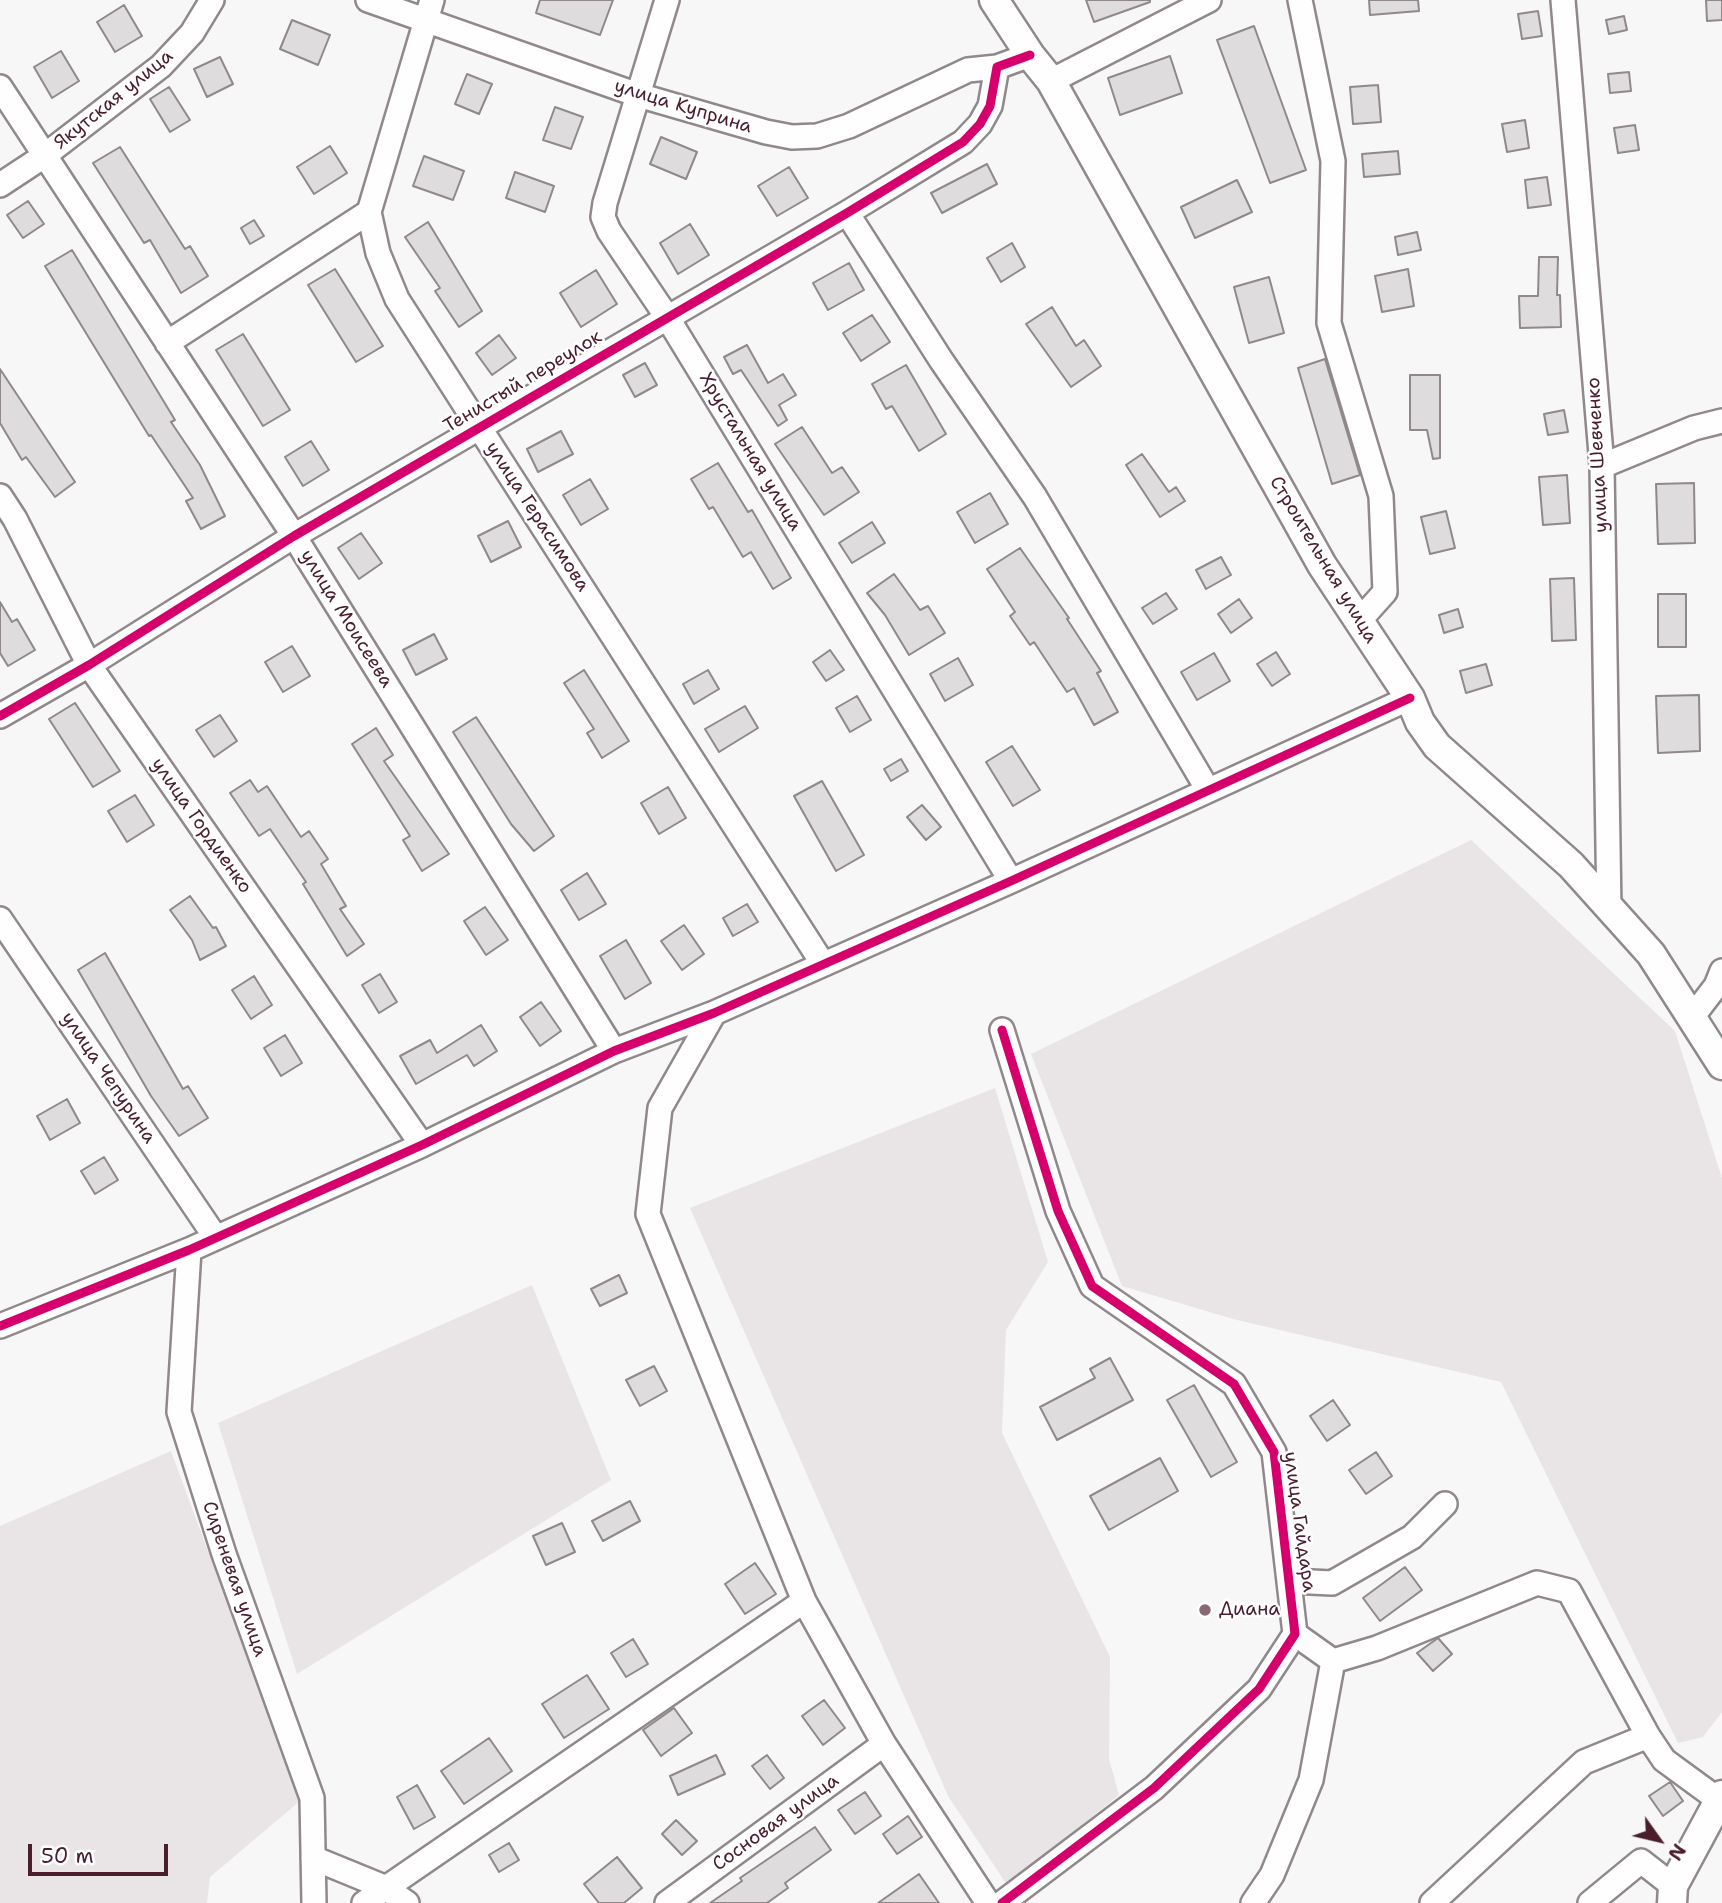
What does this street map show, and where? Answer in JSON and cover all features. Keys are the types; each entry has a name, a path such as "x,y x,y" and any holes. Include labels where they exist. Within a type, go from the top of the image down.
{"main road":[{"name":"Строительная улица","path":"995,0 1030,55 1051,81 1322,565 1410,698 1420,722 1437,746 1571,865 1651,954 1722,1065"},
{"path":"1673,1895 1721,1798"}],"street":[{"name":"Якутская улица","path":"0,185 44,156 161,66 192,33 212,0"},
{"name":"улица Куприна","path":"368,0 429,9 638,94 766,132 817,136 849,126 968,69 998,67"},
{"name":"Хрустальная улица","path":"667,0 603,217 609,231 667,317 1011,881"},
{"path":"1051,81 1209,0"},
{"path":"1300,0 1332,161 1329,323 1381,496 1385,592 1360,621"},
{"name":"улица Шевченко","path":"1563,0 1602,466 1609,910"},
{"name":"улица Герасимова","path":"429,9 369,212 378,253 397,299 823,964"},
{"path":"998,67 1030,55"},
{"name":"Тенистый переулок","path":"0,716 89,665 294,536 847,213 962,142 980,124 990,106 998,67"},
{"name":"улица Моисеева","path":"0,87 294,536 614,1051"},
{"path":"167,343 369,212"},
{"path":"847,213 941,359 1035,497 1208,790"},
{"path":"1602,466 1694,428 1722,421"},
{"name":"улица Гордиенко","path":"0,496 15,519 89,665 422,1145"},
{"path":"0,1326 216,1238 422,1145 614,1051 714,1013 1011,881 1410,698"},
{"name":"улица Чепурина","path":"0,919 216,1238"},
{"path":"1693,1016 1716,986 1722,971"},
{"path":"714,1013 660,1108 648,1214 804,1601 884,1744 988,1903"},
{"name":"улица Гайдара","path":"1002,1030 1058,1211 1093,1286 1234,1384 1275,1452 1295,1634"},
{"name":"Сиреневая улица","path":"189,1250 179,1412 224,1555 312,1798 314,1903"},
{"path":"1290,1581 1332,1583 1412,1537 1445,1504"},
{"path":"1333,1661 1377,1648 1537,1583 1569,1591 1648,1736 1664,1760 1721,1798"},
{"path":"364,1903 804,1601"},
{"path":"1002,1903 1154,1788 1259,1689 1295,1634 1333,1661"},
{"path":"1253,1903 1272,1875 1311,1780 1333,1661"},
{"path":"1432,1903 1584,1762 1648,1736"},
{"name":"Сосновая улица","path":"667,1903 884,1744"},
{"path":"313,1858 384,1887 407,1903"},
{"path":"1590,1903 1641,1861 1673,1895"}],"shaded area":[{"path":"1471,840 1675,1031 1722,1178 1722,1712 1703,1737 1678,1743 1501,1382 1233,1319 1122,1286 1031,1054"},
{"path":"995,1088 1048,1262 1006,1330 1002,1433 1110,1657 1109,1759 1119,1795 1007,1885 948,1796 690,1208"},
{"path":"532,1285 611,1480 297,1674 218,1423"},
{"path":"171,1451 300,1801 210,1877 207,1903 0,1903 0,1526"}],"building":[{"path":"540,0 613,0 600,35 536,13"},
{"path":"1086,0 1150,0 1150,2 1094,22"},
{"path":"1369,0 1418,0 1419,11 1370,15"},
{"path":"1706,0 1722,0 1722,20 1707,21"},
{"path":"124,5 142,36 115,52 97,22"},
{"path":"1538,11 1542,36 1522,39 1518,14"},
{"path":"1624,16 1627,30 1609,34 1606,20"},
{"path":"292,20 330,35 318,65 280,49"},
{"path":"1254,26 1306,170 1270,183 1217,40"},
{"path":"61,51 79,81 52,98 34,67"},
{"path":"1170,56 1182,93 1120,115 1108,78"},
{"path":"220,57 233,84 207,97 194,69"},
{"path":"1629,72 1631,91 1610,93 1608,74"},
{"path":"467,74 492,84 479,114 455,104"},
{"path":"1378,85 1381,122 1353,124 1350,87"},
{"path":"169,87 190,120 170,132 150,99"},
{"path":"555,107 583,117 571,149 543,140"},
{"path":"1525,120 1529,148 1507,152 1502,124"},
{"path":"1635,125 1639,150 1618,153 1614,128"},
{"path":"661,137 697,152 686,179 650,164"},
{"path":"330,146 347,173 314,194 297,167"},
{"path":"120,147 185,249 190,246 208,276 181,293 150,240 144,243 93,163"},
{"path":"1398,151 1400,174 1364,177 1362,154"},
{"path":"424,156 464,171 453,200 413,186"},
{"path":"987,164 997,184 942,213 931,193"},
{"path":"789,167 808,198 777,216 758,186"},
{"path":"515,172 554,186 545,212 506,198"},
{"path":"1547,177 1551,205 1528,208 1525,180"},
{"path":"1237,180 1252,212 1195,238 1181,207"},
{"path":"28,201 44,224 23,238 7,215"},
{"path":"254,220 264,236 250,244 241,228"},
{"path":"428,222 482,311 459,327 435,291 440,288 405,237"},
{"path":"690,224 709,255 678,274 660,243"},
{"path":"1417,232 1421,250 1398,255 1395,237"},
{"path":"1012,243 1025,267 1001,282 987,258"},
{"path":"72,250 175,420 171,422 200,465 225,516 201,529 186,501 193,498 151,435 149,436 45,266"},
{"path":"1539,257 1558,257 1557,295 1560,295 1561,327 1520,328 1519,296 1538,296"},
{"path":"849,263 864,290 828,310 813,283"},
{"path":"335,269 383,346 356,362 308,285"},
{"path":"1408,269 1414,306 1382,312 1375,276"},
{"path":"596,270 617,304 581,327 560,293"},
{"path":"1269,277 1284,333 1249,343 1234,287"},
{"path":"1052,307 1076,346 1084,340 1101,366 1071,387 1026,324"},
{"path":"872,315 890,342 861,361 843,333"},
{"path":"243,334 290,410 263,426 216,350"},
{"path":"499,335 516,358 492,375 476,353"},
{"path":"747,345 768,383 783,374 796,395 779,405 787,420 778,426 741,370 733,374 724,357"},
{"path":"1325,359 1360,475 1332,484 1298,368"},
{"path":"645,363 657,385 635,397 623,375"},
{"path":"906,365 946,434 919,451 892,406 886,409 872,384"},
{"path":"0,369 75,482 55,497 26,457 22,460 0,423"},
{"path":"1410,375 1440,375 1440,458 1433,459 1427,430 1410,430"},
{"path":"1564,410 1568,432 1548,435 1544,414"},
{"path":"802,427 832,473 842,467 859,492 824,515 775,444"},
{"path":"561,431 573,454 538,472 527,449"},
{"path":"311,441 329,470 303,486 285,457"},
{"path":"1142,454 1169,492 1176,487 1185,501 1160,517 1126,465"},
{"path":"718,463 748,512 752,510 791,578 773,589 751,552 743,557 713,507 709,509 691,479"},
{"path":"1567,475 1570,523 1543,525 1539,477"},
{"path":"590,479 608,509 581,525 563,495"},
{"path":"1694,483 1695,543 1658,544 1656,484"},
{"path":"990,493 1008,524 975,543 957,512"},
{"path":"1446,511 1455,548 1430,554 1421,517"},
{"path":"508,521 521,547 491,562 478,536"},
{"path":"872,522 885,543 852,563 839,543"},
{"path":"361,533 382,563 359,579 338,548"},
{"path":"1020,548 1069,618 1067,619 1101,671 1097,673 1118,712 1094,725 1074,688 1067,692 1034,642 1030,645 1010,616 1015,612 987,569"},
{"path":"1221,557 1231,575 1206,589 1196,570"},
{"path":"894,574 920,610 928,606 945,633 909,655 885,615 867,593"},
{"path":"1574,578 1576,640 1552,641 1550,579"},
{"path":"1166,593 1177,609 1153,624 1142,608"},
{"path":"1658,594 1686,594 1686,647 1658,647"},
{"path":"1239,599 1252,618 1231,633 1218,614"},
{"path":"0,602 12,622 17,619 35,650 8,666 0,653"},
{"path":"1458,609 1463,627 1444,633 1439,615"},
{"path":"434,634 447,659 416,675 403,650"},
{"path":"292,646 310,676 283,692 265,662"},
{"path":"830,650 844,670 826,681 813,662"},
{"path":"1276,652 1290,674 1272,686 1257,664"},
{"path":"1214,653 1230,681 1197,700 1181,672"},
{"path":"958,658 973,685 945,701 930,674"},
{"path":"1486,664 1492,685 1466,693 1460,671"},
{"path":"584,670 629,741 602,758 587,733 594,729 564,683"},
{"path":"708,670 719,689 694,704 683,684"},
{"path":"1699,695 1700,751 1658,753 1656,696"},
{"path":"857,696 871,720 850,732 836,708"},
{"path":"75,703 120,771 93,787 49,719"},
{"path":"745,706 758,728 719,752 705,729"},
{"path":"220,715 237,741 214,757 196,730"},
{"path":"476,717 554,836 534,851 511,824 453,732"},
{"path":"376,728 393,755 384,761 449,854 422,871 403,840 410,836 352,744"},
{"path":"1012,746 1040,790 1013,806 986,762"},
{"path":"901,759 908,771 891,781 884,769"},
{"path":"250,780 258,792 267,786 301,837 309,831 328,859 321,864 346,906 340,909 364,944 347,956 303,884 306,882 270,829 259,836 230,793"},
{"path":"822,781 864,855 836,871 794,796"},
{"path":"668,787 686,818 659,834 641,803"},
{"path":"135,795 154,825 127,842 108,811"},
{"path":"922,805 941,827 926,840 907,817"},
{"path":"587,873 606,904 579,920 561,890"},
{"path":"190,896 213,928 216,927 226,946 200,960 192,940 170,910"},
{"path":"747,904 758,922 733,936 723,918"},
{"path":"485,907 508,940 486,955 464,921"},
{"path":"684,925 704,954 682,970 661,941"},
{"path":"626,940 651,983 625,999 600,956"},
{"path":"105,953 183,1089 188,1086 208,1118 179,1136 151,1096 78,970"},
{"path":"380,974 397,1002 379,1013 362,985"},
{"path":"254,976 272,1005 251,1019 232,990"},
{"path":"541,1002 561,1031 540,1046 520,1017"},
{"path":"481,1025 497,1051 474,1066 467,1055 416,1084 400,1056 430,1040 437,1053"},
{"path":"285,1035 302,1063 281,1076 264,1048"},
{"path":"67,1099 80,1123 50,1140 37,1116"},
{"path":"104,1157 118,1180 95,1194 81,1171"},
{"path":"619,1275 627,1293 600,1306 591,1289"},
{"path":"1110,1358 1133,1400 1057,1440 1040,1407 1095,1378 1090,1369"},
{"path":"654,1366 667,1391 640,1406 626,1380"},
{"path":"1194,1385 1237,1462 1211,1477 1167,1400"},
{"path":"1333,1400 1350,1425 1327,1441 1310,1416"},
{"path":"1376,1452 1392,1476 1366,1494 1349,1470"},
{"path":"1160,1458 1178,1491 1109,1530 1090,1496"},
{"path":"630,1501 640,1521 603,1541 592,1521"},
{"path":"562,1523 575,1552 546,1565 533,1536"},
{"path":"755,1563 776,1594 745,1614 725,1584"},
{"path":"1405,1567 1422,1590 1380,1621 1363,1598"},
{"path":"1438,1638 1452,1654 1433,1671 1417,1653"},
{"path":"633,1639 648,1664 626,1677 611,1653"},
{"path":"587,1675 609,1709 564,1738 542,1704"},
{"path":"824,1700 845,1728 823,1745 802,1716"},
{"path":"674,1708 692,1733 661,1756 643,1730"},
{"path":"489,1738 512,1771 464,1804 441,1771"},
{"path":"716,1755 725,1774 678,1795 670,1776"},
{"path":"767,1755 784,1778 770,1789 752,1766"},
{"path":"1670,1782 1683,1801 1663,1816 1649,1796"},
{"path":"417,1785 435,1817 414,1829 397,1797"},
{"path":"865,1792 881,1816 855,1834 838,1810"},
{"path":"908,1816 922,1837 897,1854 883,1834"},
{"path":"676,1820 697,1841 682,1855 662,1834"},
{"path":"815,1827 831,1850 785,1883 788,1888 767,1903 710,1903 742,1881 740,1878"},
{"path":"509,1843 519,1860 499,1872 489,1855"},
{"path":"617,1857 642,1888 624,1903 599,1903 584,1884"},
{"path":"919,1874 939,1903 878,1903"}],"cycle path":[{"path":"0,716 89,665 294,536 847,213 963,142 980,124 990,106 997,67 1030,55"},
{"path":"0,1326 189,1250 422,1145 614,1051 714,1013 1011,881 1410,698"},
{"path":"1002,1030 1058,1211 1092,1286 1234,1384 1274,1452 1295,1634 1259,1689 1154,1788 1002,1903"}],"place":[{"name":"Диана","path":"1205,1610"}]}
